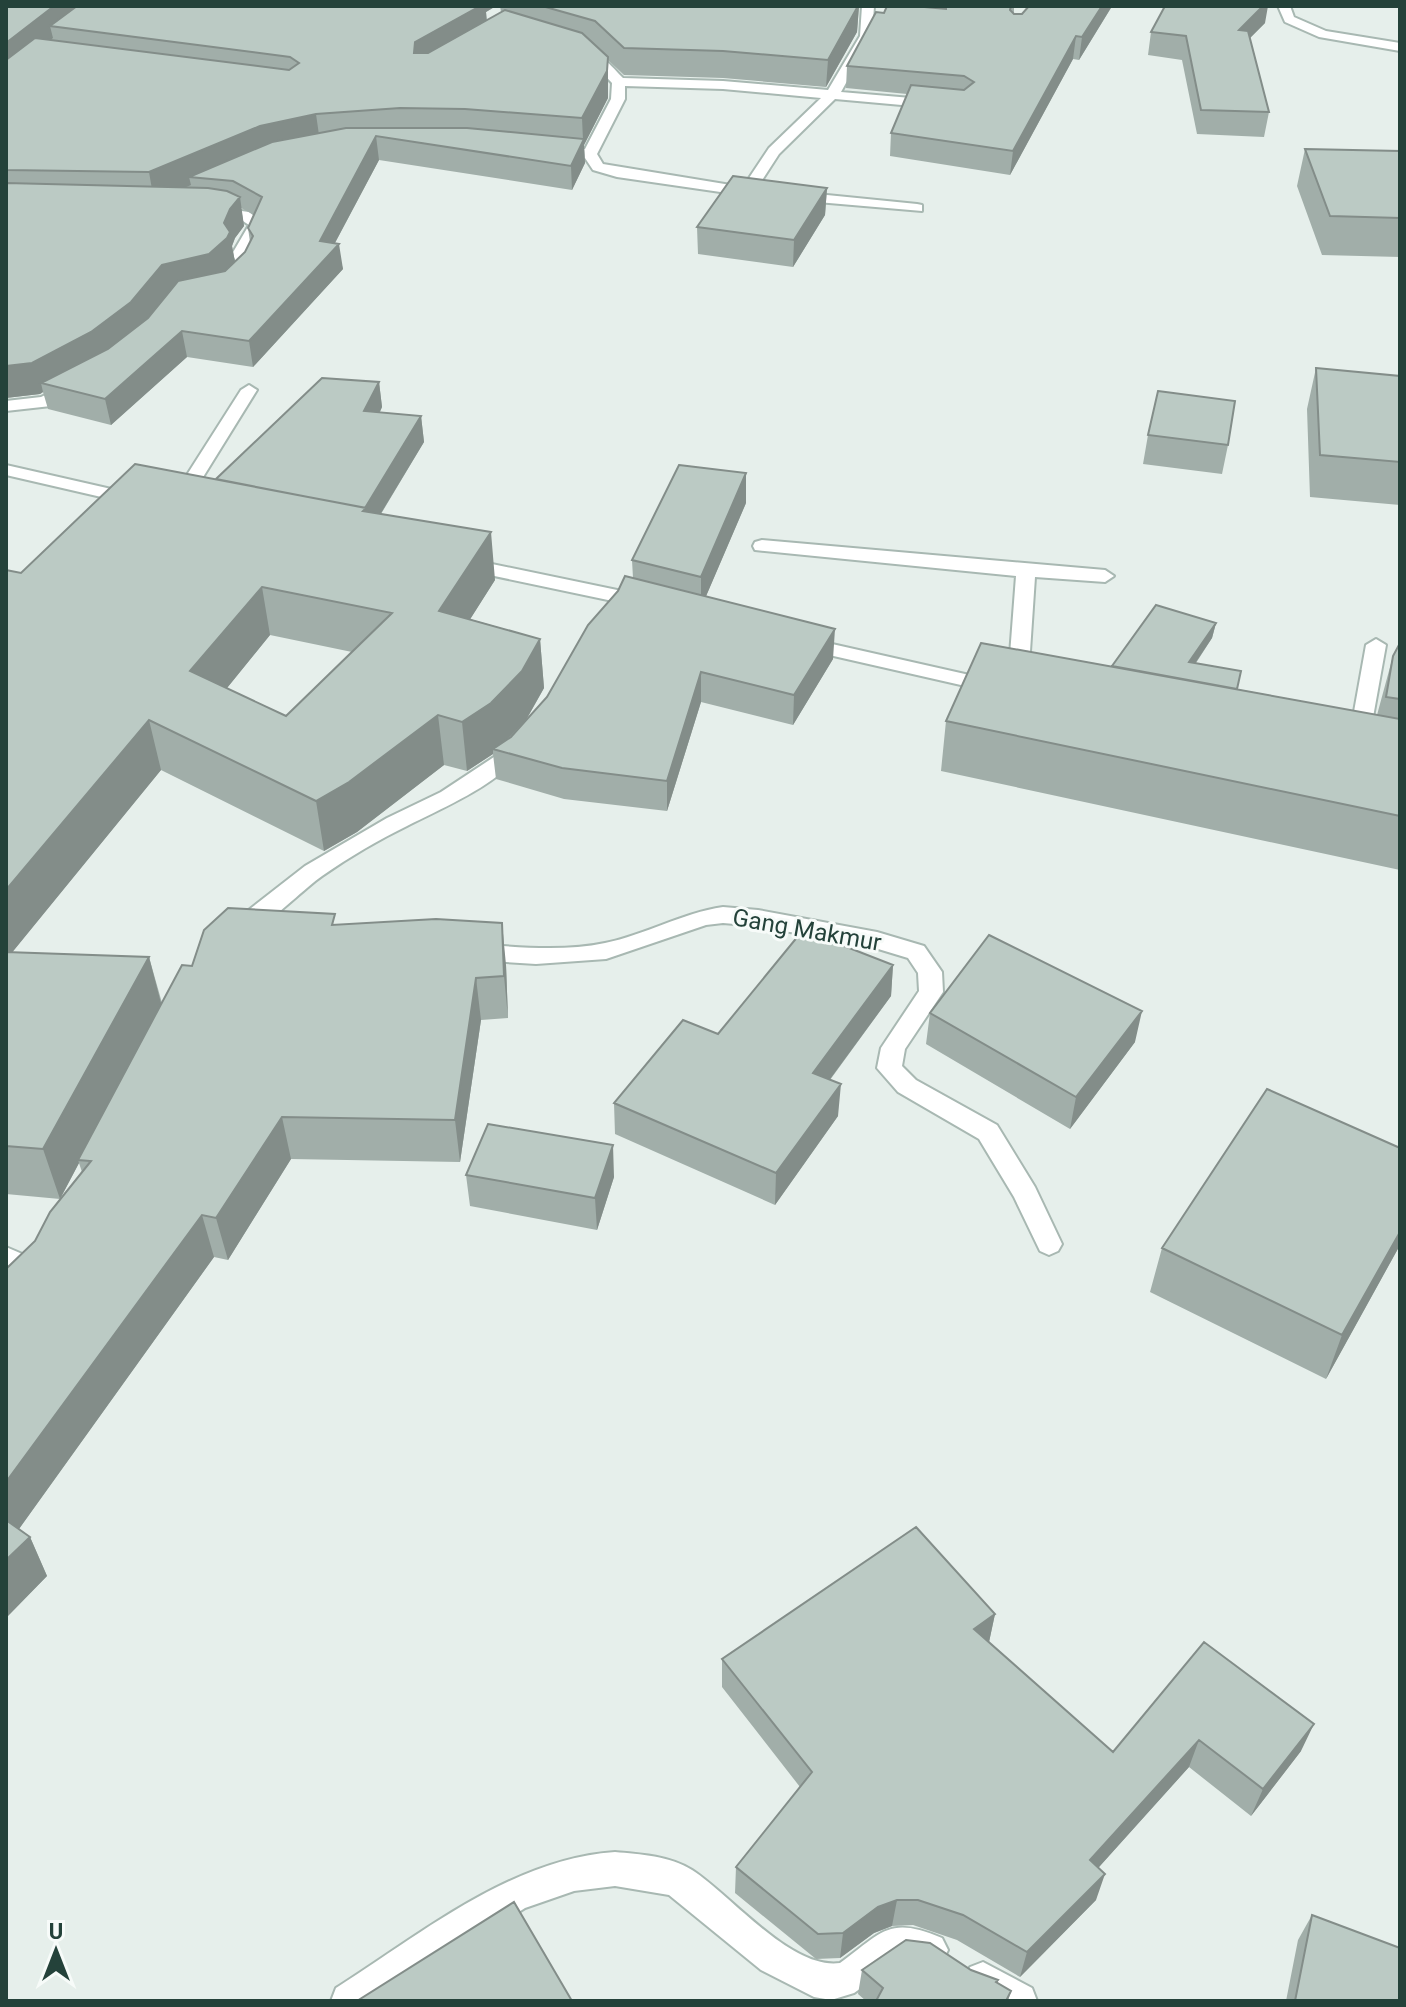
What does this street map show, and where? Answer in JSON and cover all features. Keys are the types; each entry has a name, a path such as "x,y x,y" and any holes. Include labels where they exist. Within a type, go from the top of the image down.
{"street":[{"path":"748,192 760,166 772,151 832,94 866,39 870,20 868,6"},
{"path":"1284,6 1289,19 1323,34 1400,47"},
{"path":"572,48 590,54 619,82 677,82 947,105"},
{"path":"590,154 618,99 619,82"},
{"path":"544,150 590,154"},
{"path":"590,154 598,167 617,173 748,192 917,208"},
{"path":"196,210 244,215 257,224 241,248 240,254 246,260 246,266 221,291"},
{"path":"6,406 45,402 84,380"},
{"path":"6,470 121,498 183,508 249,390"},
{"path":"762,546 1105,576"},
{"path":"439,559 610,593 672,609"},
{"path":"780,638 870,661 1025,692 1026,571"},
{"path":"595,619 610,593"},
{"path":"1357,752 1376,645"},
{"path":"261,941 224,944 313,871 395,823 449,797 504,760 537,725"},
{"name":"Gang Makmur","path":"449,951 536,956 606,951 703,918 723,915 758,918 877,940 916,952 930,972 931,992 893,1048 889,1068 907,1086 988,1132 1026,1194 1049,1244"},
{"path":"6,1258 44,1262 17,1295"},
{"path":"349,2001 535,1885 593,1868 621,1868 655,1872 678,1881 805,1978 834,1983 857,1973 890,1946 908,1943 932,1950 1019,2001"}],"building":[{"path":"6,6 54,6 6,43"},
{"path":"77,6 480,6 415,42 414,53 428,53 505,10 582,33 608,57 607,71 582,118 465,109 400,108 316,114 260,126 149,172 6,170 6,60 35,38 289,70 299,63 290,57 50,26"},
{"path":"542,6 858,6 828,60 723,51 624,48 595,21"},
{"path":"887,6 946,9 946,6 1011,6 1014,14 1022,14 1029,6 1102,6 1082,37 1076,36 1013,151 891,133 911,85 964,90 974,82 964,76 847,66 876,12 884,13"},
{"path":"1165,6 1263,6 1239,30 1248,31 1269,112 1201,110 1186,36 1151,32"},
{"path":"346,128 467,128 584,139 571,166 376,136 320,241 339,244 249,341 182,331 105,399 41,383 108,349 148,318 178,281 225,271 245,252 253,236 248,228 262,197 233,181 189,177 272,142"},
{"path":"1305,149 1400,151 1400,218 1330,216"},
{"path":"733,176 827,188 794,240 697,227"},
{"path":"6,183 208,188 240,197 224,223 230,232 227,238 209,254 162,265 131,302 91,332 32,363 6,366"},
{"path":"1316,368 1400,376 1400,462 1320,455"},
{"path":"322,378 379,382 364,411 421,416 365,508 216,479"},
{"path":"1158,391 1235,401 1228,445 1148,435"},
{"path":"135,464 366,508 363,511 491,532 439,611 540,639 522,671 491,703 462,722 438,715 349,782 316,801 149,720 6,890 6,570 21,573","holes":["262,587 392,613 286,716 190,671"]},
{"path":"679,465 746,473 701,577 632,560"},
{"path":"625,576 835,629 794,695 701,672 667,781 562,768 493,749 511,737 547,697 588,625 618,591"},
{"path":"1156,605 1216,623 1189,662 1241,671 1237,689 1112,666"},
{"path":"981,643 1400,719 1400,816 946,721"},
{"path":"1400,643 1400,699 1386,697 1393,656"},
{"path":"228,908 335,914 332,925 436,919 502,923 504,976 476,978 455,1120 282,1117 216,1218 202,1215 6,1482 6,1269 35,1241 50,1212 91,1161 78,1160 182,965 192,966 204,930"},
{"path":"803,930 893,965 813,1073 841,1084 776,1173 614,1103 683,1020 718,1034"},
{"path":"989,935 1142,1011 1076,1097 930,1013"},
{"path":"6,952 149,957 43,1149 6,1146"},
{"path":"1267,1089 1400,1148 1400,1232 1342,1335 1162,1248"},
{"path":"488,1124 613,1145 595,1198 466,1175"},
{"path":"6,1520 30,1537 6,1560"},
{"path":"916,1527 995,1614 974,1629 1113,1752 1204,1642 1314,1724 1263,1789 1199,1740 1090,1860 1105,1874 1027,1952 963,1915 918,1900 897,1900 878,1907 843,1933 818,1934 736,1867 812,1772 722,1659"},
{"path":"514,1902 572,2001 357,2001"},
{"path":"1312,1915 1400,1948 1400,2001 1295,2001"},
{"path":"906,1940 930,1943 971,1970 998,1980 996,1982 1011,1991 1006,2001 876,2001 883,1988 862,1970"}]}
